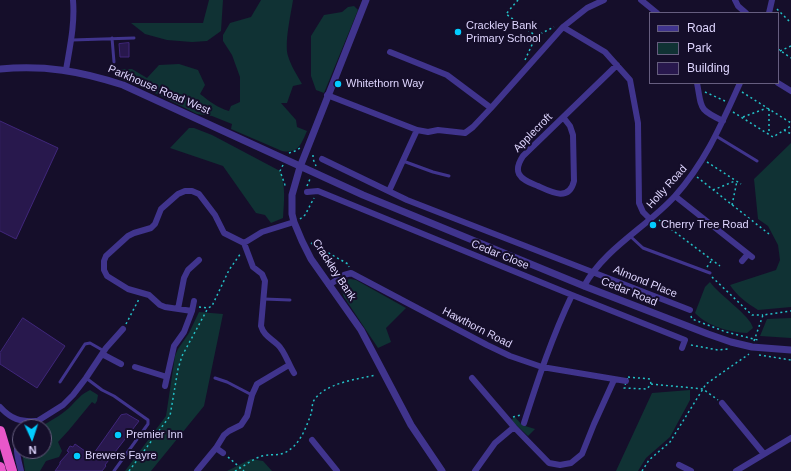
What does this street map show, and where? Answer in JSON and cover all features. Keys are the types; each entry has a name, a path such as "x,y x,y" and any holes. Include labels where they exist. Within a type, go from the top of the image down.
{"highway":[{"path":"0,431 12,471"},
{"path":"0,467 1,471"}],"street":[{"path":"66,70 72,40 74,16 73,0"},
{"name":"Crackley Bank","path":"366,0 327,95 300,167 292,195 292,214 294,222 311,259 361,330 411,425 442,471"},
{"path":"327,95 417,130 428,132 438,130 465,133 473,127 491,108 560,26 587,8 604,0"},
{"path":"641,0 656,12"},
{"path":"736,0 738,6 745,12"},
{"path":"769,12 771,2"},
{"path":"560,26 605,52 630,80 638,123 639,203 643,212 650,220"},
{"path":"390,52 447,75 491,108"},
{"name":"Applecroft","path":"563,117 570,126 573,135 574,181 572,187 567,192 560,194 553,193 524,180 519,173 518,163 522,156 617,65"},
{"name":"Parkhouse Road West","path":"0,69 38,67 66,70 96,76 123,85 300,167"},
{"path":"779,84 791,91"},
{"path":"697,86 702,109 708,114 723,121"},
{"name":"Holly Road","path":"584,286 593,272 606,258 650,220 693,174 703,160 716,136 739,86"},
{"path":"389,191 417,130"},
{"name":"Cedar Road","path":"325,168 325,161 407,200 593,272"},
{"name":"Cedar Road","path":"300,167 362,196 584,286 708,334 753,343 772,350 791,350"},
{"path":"193,306 178,309 160,305 149,295 128,289 107,276 104,270 104,261 106,256 128,236 151,228 155,224 161,210 178,194 185,191 192,191 199,194 215,214 224,233 244,243 252,267 262,274 264,278 266,290 261,326 263,332 268,338 278,345 294,373"},
{"name":"Cedar Close","path":"307,192 318,191 685,340"},
{"path":"674,196 750,255 742,261"},
{"path":"244,243 262,232 294,222"},
{"path":"459,249 464,237"},
{"path":"178,309 184,278 188,270 199,260"},
{"name":"Almond Place","path":"593,272 687,309"},
{"name":"Hawthorn Road","path":"330,285 344,275 352,273 487,346 510,356 542,366 626,381"},
{"path":"524,423 524,415 542,366 572,295"},
{"path":"165,386 174,346 184,332 193,306"},
{"path":"682,315 687,309"},
{"path":"41,419 63,405 73,395 103,352 123,329"},
{"path":"682,348 685,340"},
{"path":"103,352 121,364"},
{"path":"197,471 216,448 224,435 241,425 247,416 252,395 257,384 289,365"},
{"path":"136,366 167,377"},
{"path":"472,378 514,427 549,463 560,465 571,463 582,454 614,380"},
{"path":"722,403 764,454"},
{"path":"0,407 15,419"},
{"path":"475,471 494,443 514,427"},
{"path":"736,471 791,438"},
{"path":"312,440 337,471"},
{"path":"216,448 223,453"},
{"path":"18,459 21,471"},
{"path":"679,465 691,471"}],"lane":[{"path":"112,38 114,62"},
{"path":"72,40 134,38"},
{"path":"716,136 757,160"},
{"path":"403,161 449,176"},
{"path":"630,236 643,248 710,273"},
{"path":"264,298 290,300"},
{"path":"60,382 85,344 90,343 103,352"},
{"path":"86,378 102,390 114,396 149,422 114,471"},
{"path":"215,378 227,382 252,395"}],"path":[{"path":"518,0 506,14 536,36"},
{"path":"771,2 791,23"},
{"path":"527,67 524,61 536,36 560,26"},
{"path":"779,50 791,46"},
{"path":"779,50 791,58"},
{"path":"697,86 729,106 742,118 774,137 791,126"},
{"path":"739,86 768,109 791,123"},
{"path":"742,118 768,109"},
{"path":"768,109 769,134"},
{"path":"784,130 791,134"},
{"path":"703,160 741,184"},
{"path":"693,174 770,234"},
{"path":"714,190 736,181"},
{"path":"732,205 736,181"},
{"path":"294,222 305,215 318,191"},
{"path":"650,220 659,220 720,266"},
{"path":"129,471 170,416 178,369 182,356 208,308 212,306 229,270 240,254 247,251"},
{"path":"705,271 712,260"},
{"path":"710,273 712,278 752,315 791,311"},
{"path":"123,329 142,292"},
{"path":"193,306 208,308"},
{"path":"687,309 692,319 753,343 761,340"},
{"path":"753,343 763,315"},
{"path":"685,340 692,346 718,350 728,349"},
{"path":"642,471 649,460 670,442 706,384 749,354 742,352"},
{"path":"756,355 791,360"},
{"path":"235,471 262,456 276,456 295,446 308,421 313,402 323,392 336,385 384,373"},
{"path":"628,377 650,379 651,384 647,389 624,388 628,377"},
{"path":"651,384 702,389 722,403"},
{"path":"223,453 244,471"}],"green space":[{"path":"209,0 223,0 221,31 207,41 192,42 167,40 145,34 131,23 203,23"},
{"path":"261,0 293,0 287,36 287,50 291,63 302,84 293,86 287,103 281,103 296,120 297,127 307,131 301,144 296,149 288,152 282,151 231,129 232,124 212,116 197,114 157,94 118,78 119,69 132,69 147,78 159,65 179,64 198,70 205,85 200,94 210,102 229,111 231,106 240,102 240,77 232,55 223,41 223,35 230,23 251,17"},
{"path":"354,6 358,10 324,93 316,90 311,76 311,36 324,15 342,12 348,7"},
{"path":"189,128 194,128 212,135 280,171 284,188 283,218 271,223 265,215 256,213 223,166 170,148"},
{"path":"791,143 791,307 758,310 742,299 730,285 776,270 780,260 778,245 768,226 758,219 754,179"},
{"path":"350,279 356,280 406,308 386,328 391,342 378,348 344,297 342,291 343,283"},
{"path":"710,282 751,323 753,328 747,333 719,328 700,318 695,313 705,287"},
{"path":"199,312 223,314 204,406 151,471 125,471 166,416 175,356 189,333"},
{"path":"791,318 791,338 760,336 767,319"},
{"path":"90,390 98,395 97,401 95,404 92,402 58,442 62,451 59,457 46,461 40,471 25,471 23,459 52,459 52,420 62,414"},
{"path":"690,390 690,400 670,437 646,458 638,471 616,471 652,393"},
{"path":"515,417 522,425 535,429 528,436 511,420"},
{"path":"251,459 263,461 272,471 227,471"}],"building":[{"path":"129,43 129,57 120,57 119,44"},
{"path":"0,121 58,148 16,239 0,231"},
{"path":"23,318 65,346 37,388 0,364 0,353"},
{"name":"Premier Inn","path":"127,414 139,421 102,471 55,471 60,462 69,452 67,451 70,446 73,447 75,444 92,456 121,415"}],"place":[{"name":"Crackley Bank Primary School","path":"458,32"},
{"name":"Whitethorn Way","path":"338,84"},
{"name":"Cherry Tree Road","path":"653,225"},
{"name":"Premier Inn","path":"118,435"},
{"name":"Brewers Fayre","path":"77,456"}]}
